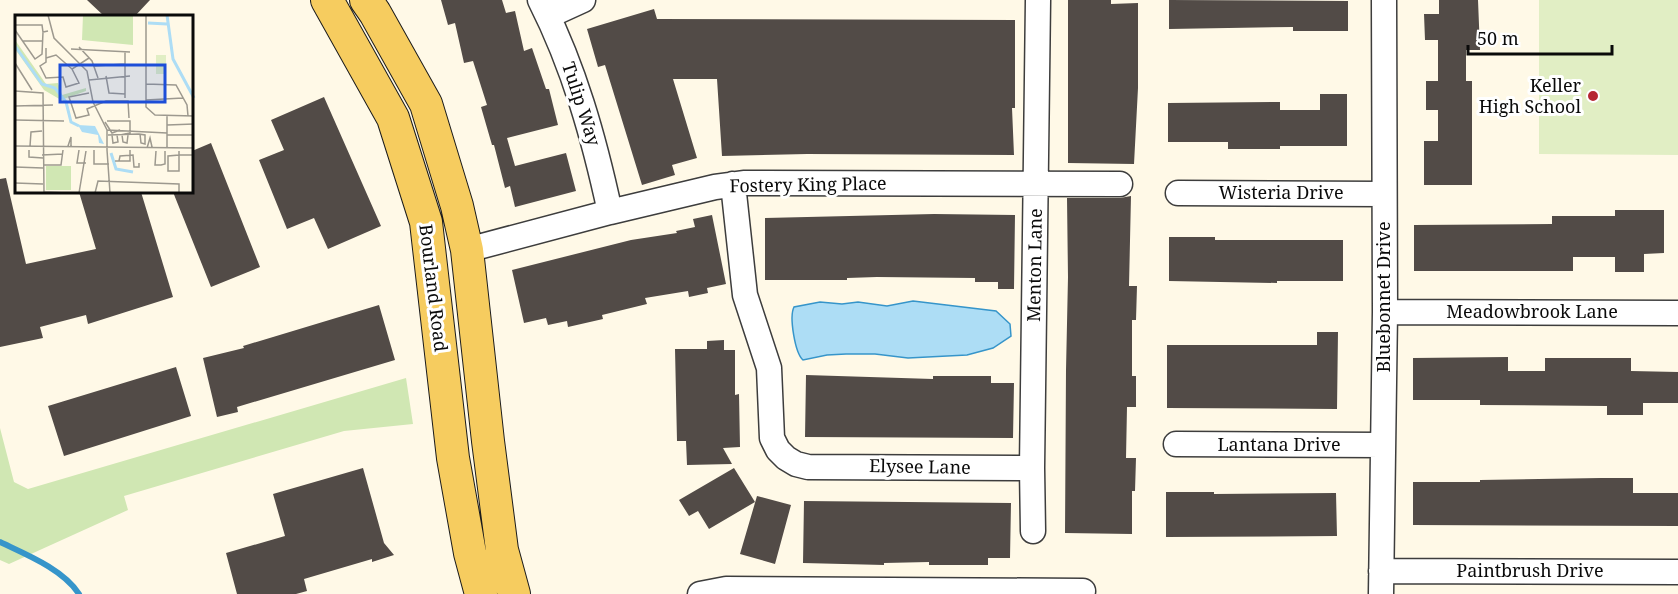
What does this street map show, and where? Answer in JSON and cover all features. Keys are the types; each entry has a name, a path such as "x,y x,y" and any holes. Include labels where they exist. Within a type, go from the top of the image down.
{"main road":[{"name":"Bourland Road","path":"327,0 393,118 426,222 453,458 470,553 481,594"},
{"name":"Bourland Road","path":"366,0 426,104 458,206 467,250 502,550 514,594"}],"street":[{"path":"544,8 583,0"},
{"name":"Menton Lane","path":"1033,531 1038,0"},
{"name":"Bluebonnet Drive","path":"1381,583 1385,312 1384,0"},
{"name":"Tulip Way","path":"544,8 563,49 587,118 610,212"},
{"name":"Fostery King Place","path":"467,250 610,212 733,184 1120,184"},
{"name":"Elysee Lane","path":"733,184 745,295 769,368 772,438 778,450 786,458 796,464 808,466 1032,468"},
{"name":"Wisteria Drive","path":"1178,193 1383,194"},
{"name":"Meadowbrook Lane","path":"1385,312 1678,313"},
{"name":"Lantana Drive","path":"1176,444 1383,446"},
{"name":"Paintbrush Drive","path":"1381,583 1678,572"},
{"path":"700,594 726,589 1083,591"}],"green space":[{"name":"Keller High School","path":"1539,0 1678,0 1678,155 1539,154"},
{"path":"406,378 413,424 344,431 124,496 128,510 9,564 0,560 0,428 14,482 28,489"}],"water":[{"path":"913,301 996,311 1010,324 1011,336 993,348 967,355 908,358 875,354 846,354 803,360 800,356 795,343 794,307 820,302 842,304 858,302 887,306"}],"building":[{"path":"87,0 150,0 136,15 103,15"},
{"path":"441,0 502,0 506,13 515,11 524,51 532,48 546,89 549,89 558,125 507,138 515,166 566,153 576,191 515,207 510,186 505,188 481,107 487,105 473,61 464,63 455,23 448,25"},
{"path":"1068,0 1111,0 1111,4 1138,3 1138,88 1134,164 1068,163"},
{"path":"1169,0 1348,1 1348,31 1293,31 1293,27 1169,29"},
{"path":"1439,0 1478,0 1480,50 1466,50 1466,81 1472,81 1472,185 1424,185 1424,141 1438,141 1438,110 1426,110 1426,81 1438,81 1438,40 1425,40 1424,14 1439,14"},
{"path":"654,9 657,19 1015,20 1015,108 1012,108 1014,155 722,156 717,79 673,79 697,158 672,165 675,175 642,185 605,65 598,67 587,29"},
{"path":"1320,94 1347,94 1347,146 1228,149 1228,142 1168,142 1168,103 1280,102 1280,110 1320,110"},
{"path":"324,97 381,226 328,249 314,218 287,229 259,160 284,150 271,120"},
{"path":"211,143 260,267 211,287 174,194 194,194 194,150"},
{"path":"6,178 26,264 96,249 80,194 142,194 173,297 88,324 86,315 40,327 43,338 0,347 0,179"},
{"path":"1131,196 1129,286 1137,286 1136,320 1132,320 1132,376 1136,376 1136,407 1127,407 1126,458 1136,458 1135,491 1132,491 1132,534 1065,533 1067,198"},
{"path":"1615,210 1664,210 1664,253 1644,254 1644,272 1615,272 1615,257 1573,257 1573,271 1414,271 1414,225 1552,224 1552,216 1615,216"},
{"path":"934,214 1015,215 1014,289 998,289 998,282 975,282 975,278 877,277 847,278 847,280 765,280 765,218"},
{"path":"712,215 726,284 707,288 708,293 689,297 688,291 645,298 647,304 602,315 603,319 568,327 567,321 548,325 546,318 524,323 512,270 631,240 677,233 676,231 695,227 693,219"},
{"path":"1169,237 1215,237 1215,240 1343,240 1343,281 1277,281 1277,283 1169,281"},
{"path":"379,305 395,360 237,407 238,412 217,417 203,358 244,348 243,346"},
{"path":"1317,332 1338,332 1337,409 1167,408 1167,345 1317,345"},
{"path":"724,340 724,350 735,350 735,395 739,394 740,447 723,448 732,464 687,465 686,441 677,441 675,349 707,349 707,341"},
{"path":"1508,357 1508,371 1545,371 1545,358 1631,358 1631,371 1678,372 1678,403 1643,403 1643,415 1607,415 1607,406 1480,405 1480,400 1413,400 1413,358"},
{"path":"176,367 191,416 64,456 48,406"},
{"path":"806,375 933,379 933,376 991,376 991,383 1014,383 1013,438 805,437"},
{"path":"363,468 384,543 394,555 372,562 372,559 304,579 307,591 296,594 237,594 226,553 285,536 273,494"},
{"path":"734,468 755,502 709,529 698,511 689,516 679,500"},
{"path":"1633,478 1633,493 1678,493 1678,526 1413,525 1413,482"},
{"path":"1166,492 1336,493 1337,536 1166,537"},
{"path":"757,496 791,505 775,564 740,554"},
{"path":"804,501 1011,503 1010,558 988,558 988,565 929,565 929,562 884,563 884,565 803,563"}],"waterway":[{"path":"0,542 54,570 79,594"}],"place":[{"name":"Keller High School","path":"1593,96"}]}
